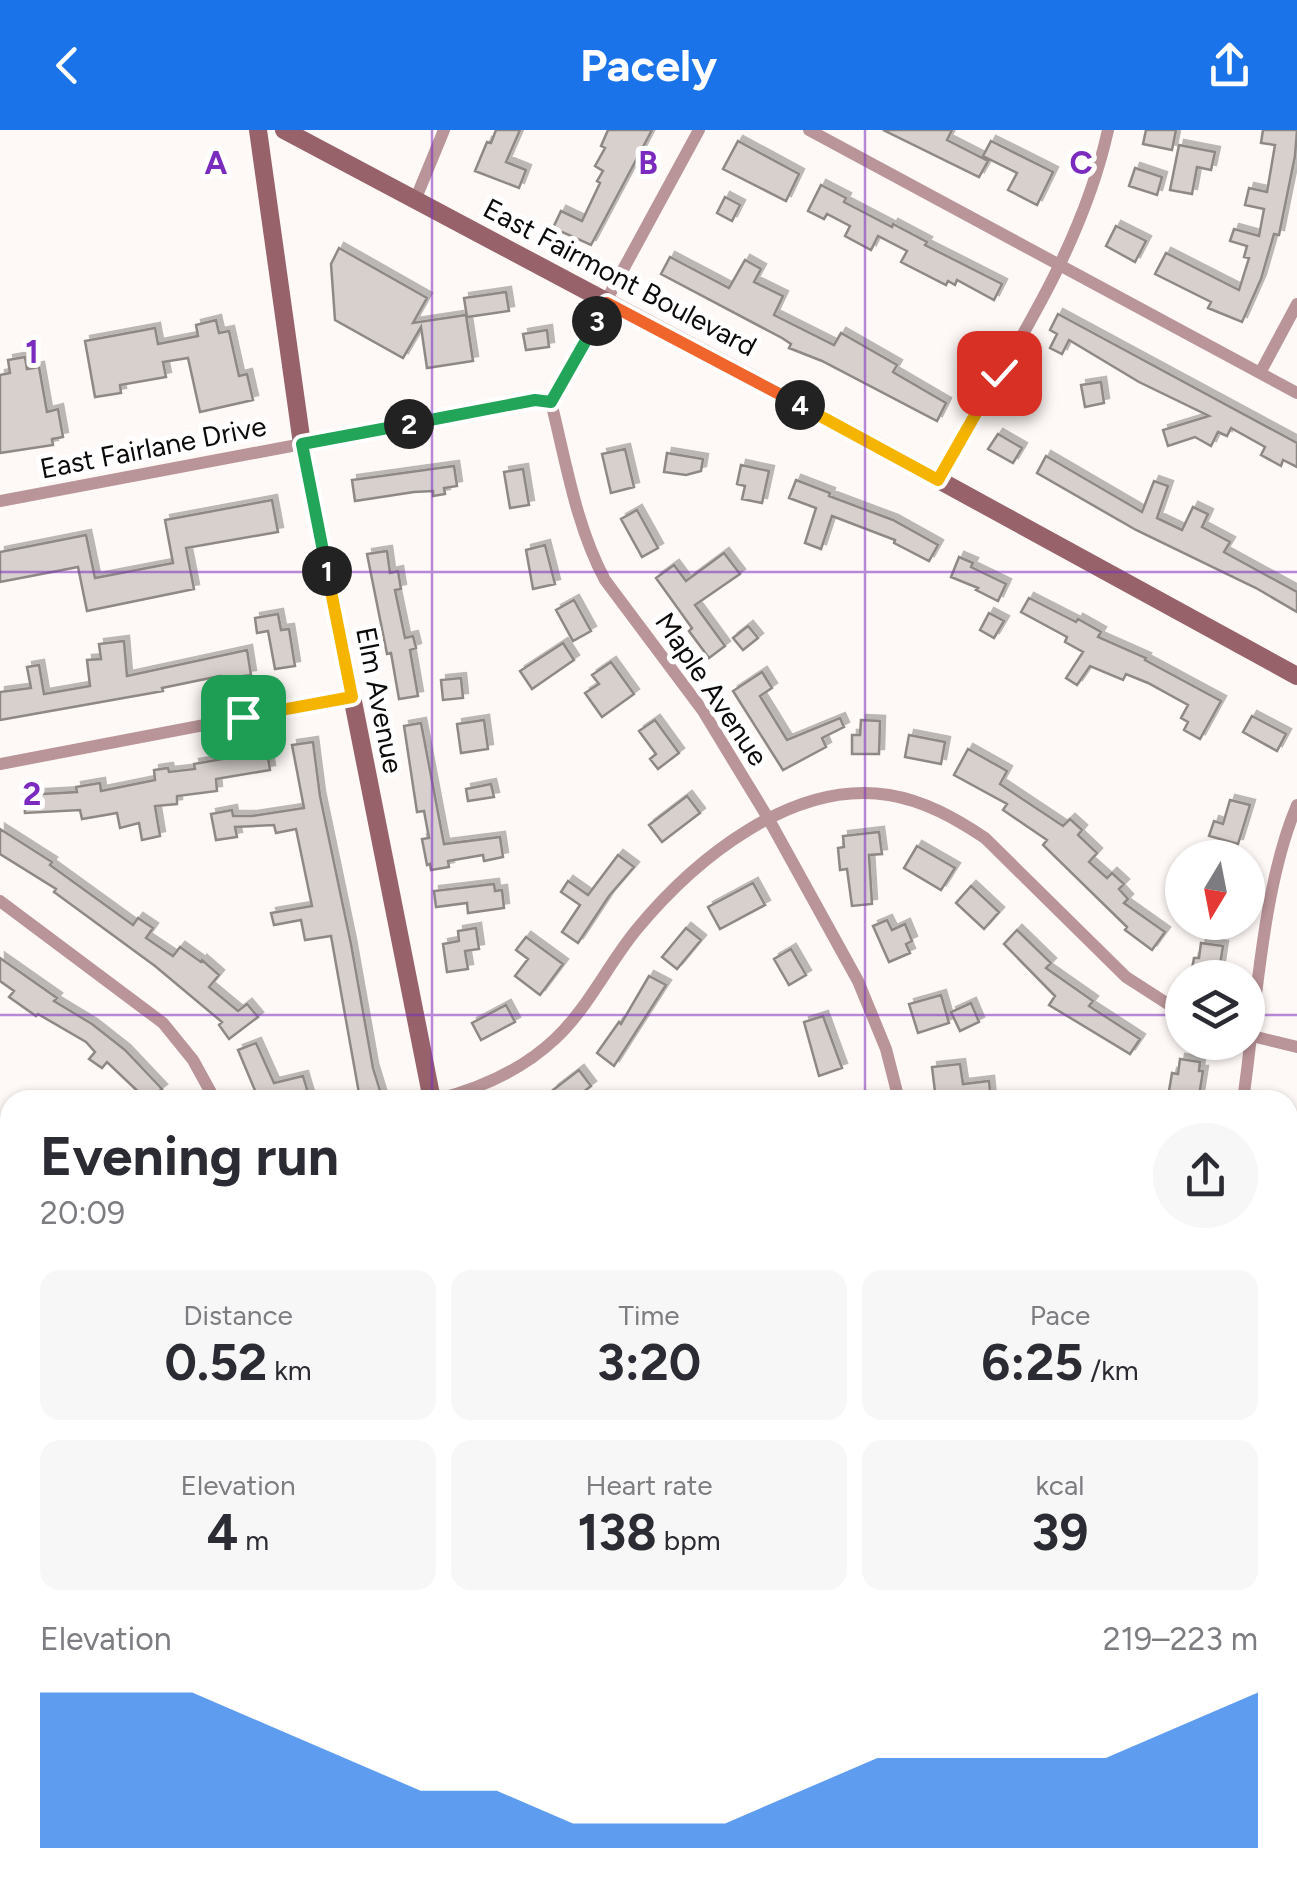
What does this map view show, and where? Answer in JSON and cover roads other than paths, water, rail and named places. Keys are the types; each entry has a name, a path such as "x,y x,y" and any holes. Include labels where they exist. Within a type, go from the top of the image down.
{"street":[{"name":"Elm Avenue","path":"258,130 302,444 431,1090"},
{"name":"East Fairmont Boulevard","path":"284,130 1297,676"},
{"path":"416,198 444,130"},
{"path":"551,402 699,130"},
{"path":"809,130 1297,393"},
{"path":"938,480 1060,266 1093,191 1108,130"},
{"path":"1260,373 1297,304"},
{"name":"East Fairlane Drive","path":"0,501 535,400 551,402"},
{"name":"Maple Avenue","path":"551,402 584,534 600,571 703,711 768,818 858,981 886,1050 896,1090"},
{"path":"0,764 352,697"},
{"path":"470,1090 544,1049 569,1026 635,931 674,888 721,848 768,818 826,797 887,795 941,810 985,838 1126,977 1165,1002"},
{"path":"1262,960 1284,843 1297,805"},
{"path":"0,900 163,1023 194,1060 209,1090"},
{"path":"1265,1039 1297,1047"},
{"path":"1244,1090 1247,1060"}]}
